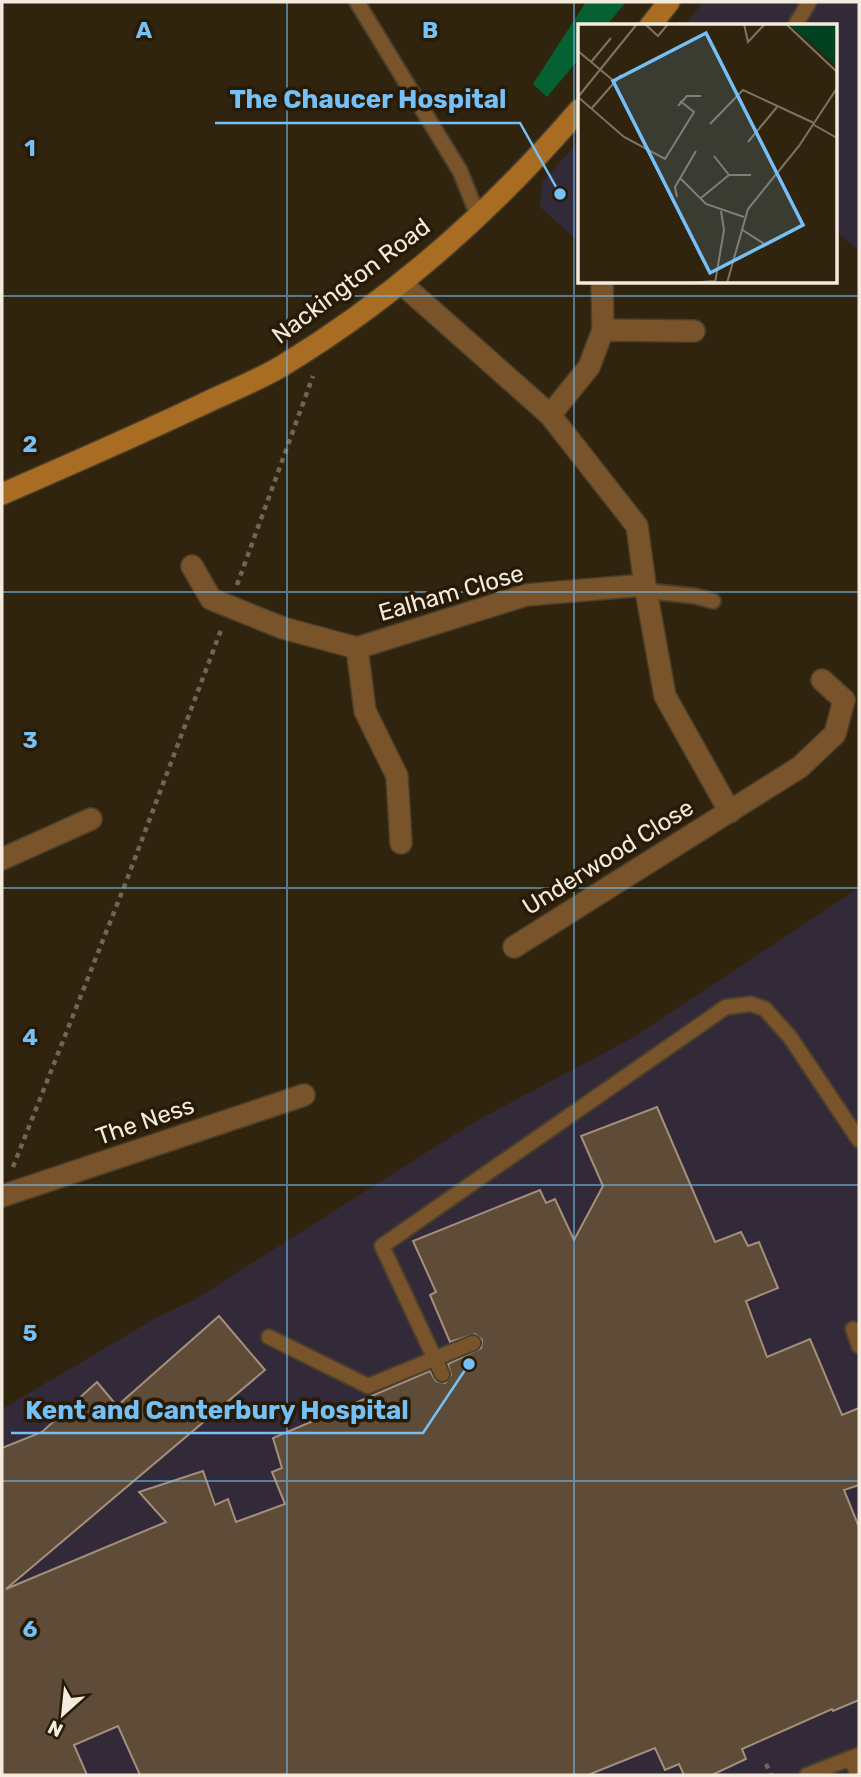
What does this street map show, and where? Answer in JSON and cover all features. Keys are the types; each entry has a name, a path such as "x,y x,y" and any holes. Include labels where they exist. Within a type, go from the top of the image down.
{"main road":[{"path":"652,24 669,2"},
{"name":"Nackington Road","path":"2,494 84,459 281,366 401,283 478,216 578,111"}],"street":[{"name":"Underwood Close","path":"401,283 550,415 637,526 645,588 665,696 730,812"},
{"path":"550,415 589,367 603,330 602,284"},
{"path":"603,330 694,331"},
{"name":"Ealham Close","path":"192,566 211,599 283,628 357,648 526,595 645,588"},
{"name":"Ealham Close","path":"357,648 365,711 397,776 401,843"},
{"name":"Underwood Close","path":"514,947 800,767 835,734 844,700 821,680"},
{"path":"2,859 91,819"},
{"name":"The Ness","path":"2,1196 304,1095"}],"lane":[{"path":"357,2 460,171 478,216"},
{"path":"798,21 809,2"},
{"path":"645,588 713,601"},
{"path":"442,1374 382,1246 726,1007 751,1004 765,1009 790,1037 859,1140"},
{"path":"853,1329 859,1346"},
{"path":"268,1337 368,1386 473,1343"},
{"path":"807,1775 855,1757 858,1775"}],"path":[{"path":"12,1171 126,882 230,605 319,360 317,342"},
{"path":"766,1764 771,1775"}],"shaded area":[{"path":"703,2 859,2 859,251 836,232 836,24 686,24"},
{"path":"578,142 578,241 539,206 543,181"},
{"path":"859,888 859,1775 2,1775 2,1409 156,1318 194,1300 476,1121 632,1038"}],"green space":[{"path":"586,2 626,2 608,24 578,24 578,60 547,97 533,84"}],"building":[{"path":"657,1107 715,1242 741,1232 748,1246 759,1242 778,1288 746,1301 767,1357 810,1339 842,1415 859,1408 859,1485 844,1490 859,1527 859,1700 833,1711 832,1709 742,1749 746,1759 712,1775 684,1775 679,1764 665,1770 655,1748 588,1775 140,1775 118,1726 74,1745 87,1775 2,1775 2,1448 42,1432 97,1382 117,1406 219,1316 265,1370 6,1589 166,1522 139,1492 203,1471 215,1505 228,1499 236,1522 285,1504 272,1472 282,1468 273,1438 430,1371 436,1381 445,1383 451,1375 448,1364 481,1348 482,1340 475,1334 450,1342 430,1295 436,1292 413,1241 540,1190 546,1203 555,1199 574,1240 603,1186 581,1136"}],"place":[{"name":"The Chaucer Hospital","path":"560,194"},
{"name":"Kent and Canterbury Hospital","path":"469,1364"}]}
